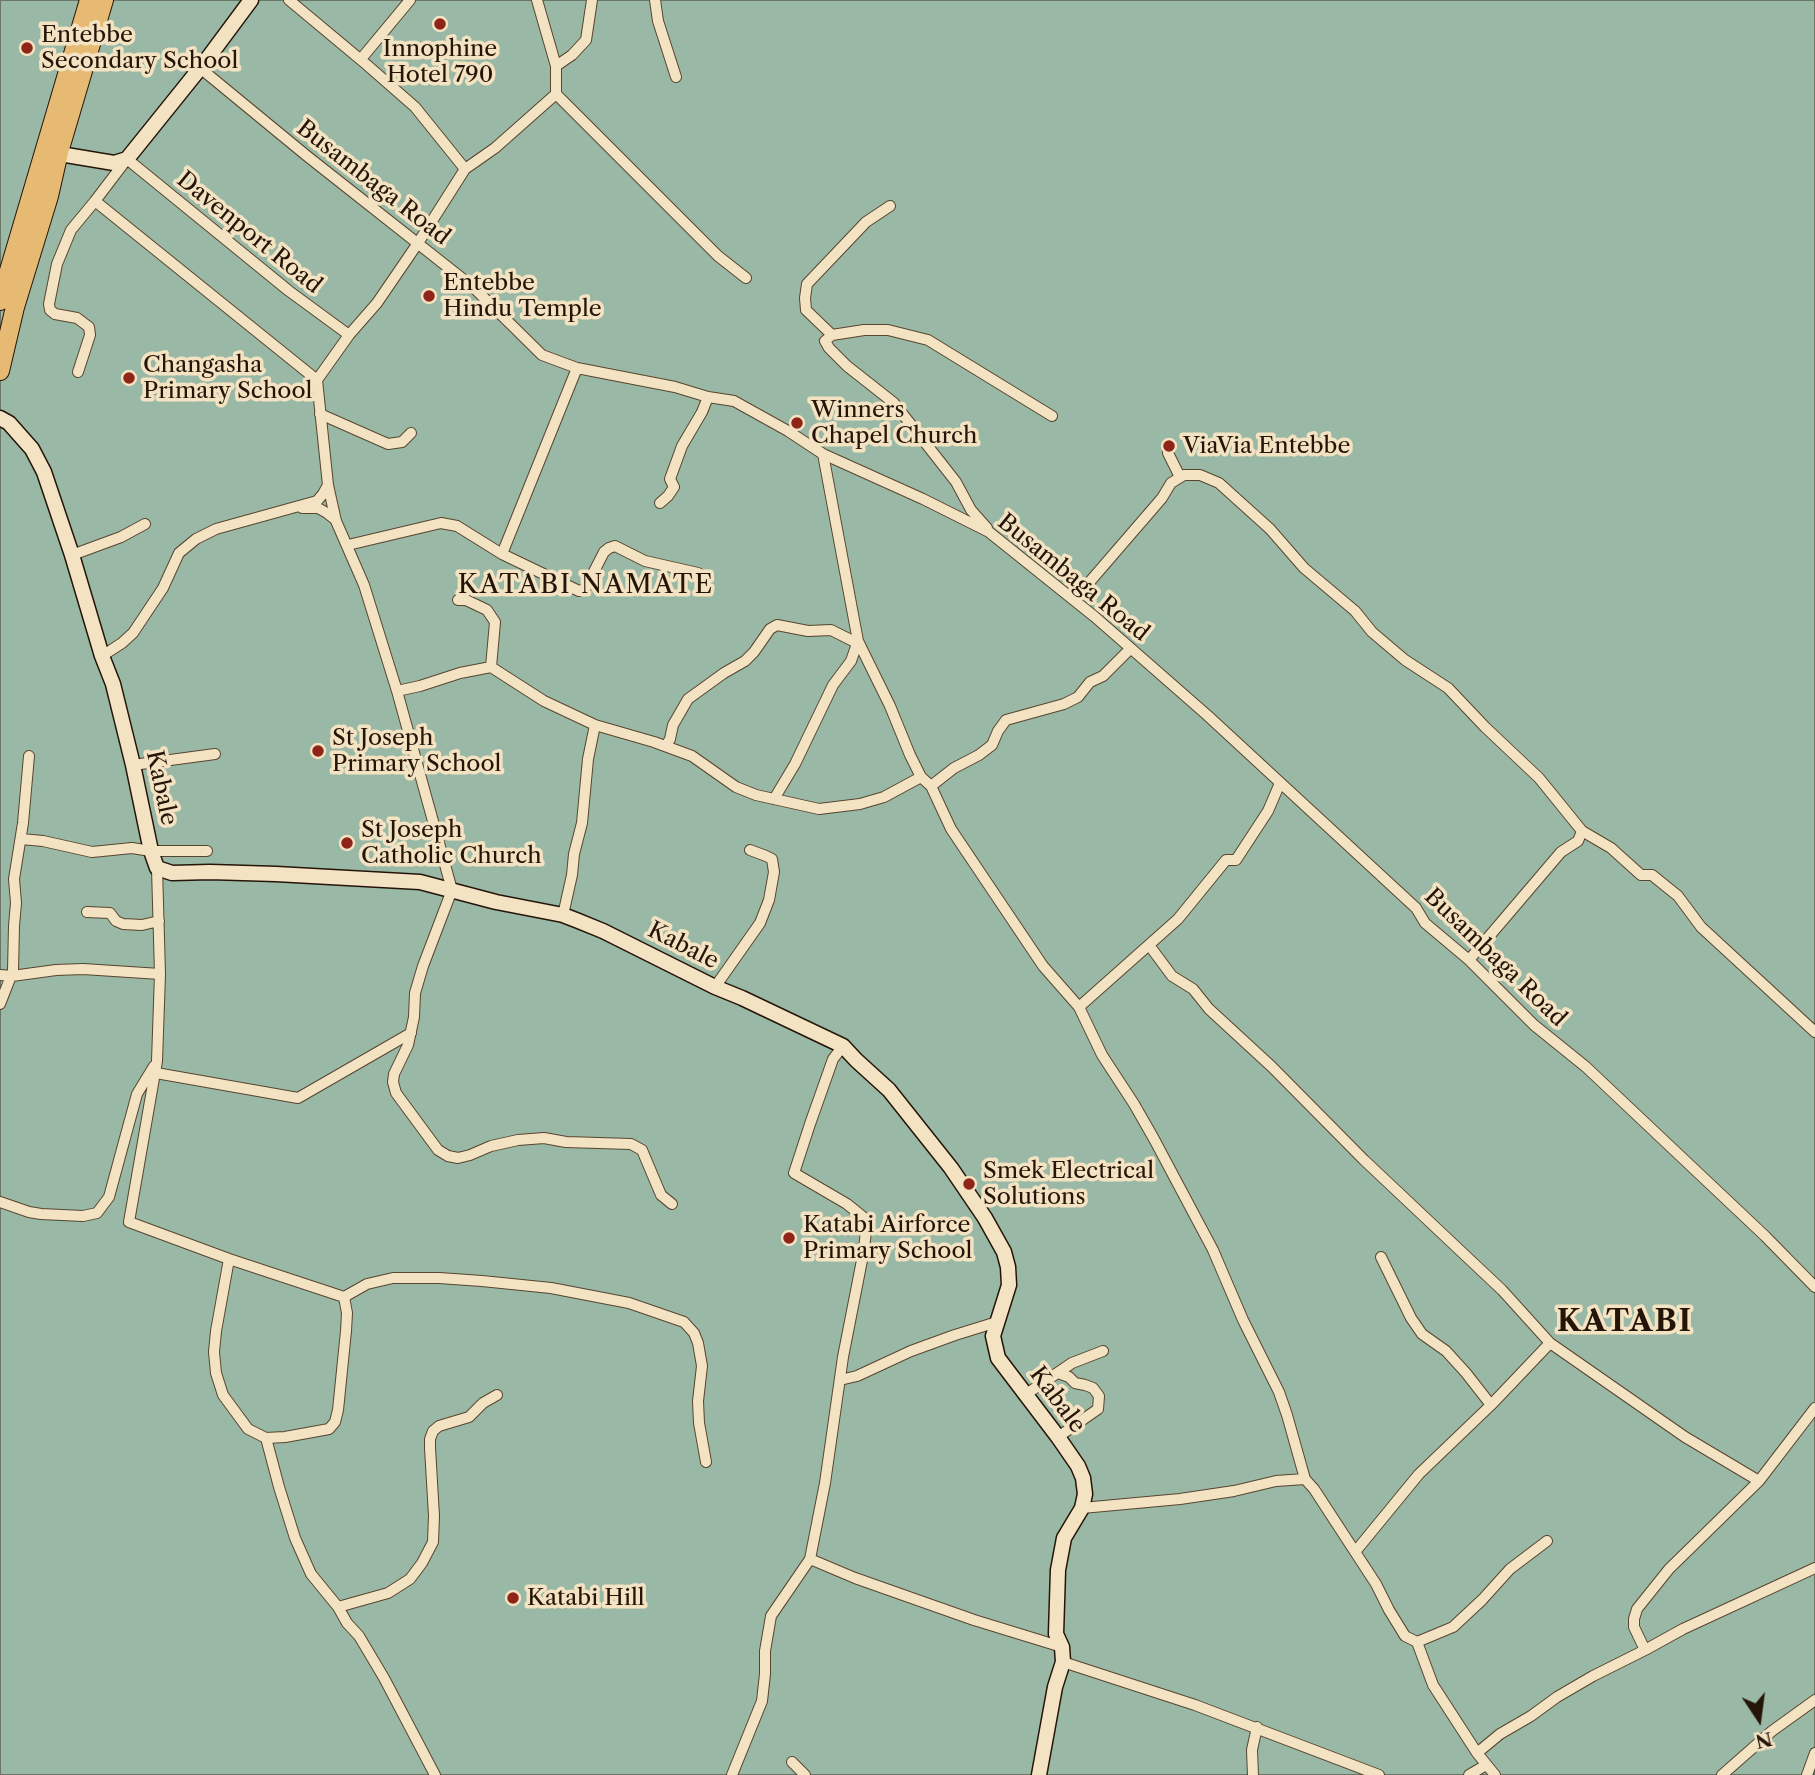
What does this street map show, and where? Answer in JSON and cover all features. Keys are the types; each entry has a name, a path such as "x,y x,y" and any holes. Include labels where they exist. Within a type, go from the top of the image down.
{"highway":[{"path":"0,301 89,0"},
{"path":"0,371 15,307 104,0"}],"street":[{"path":"78,372 90,335 89,327 77,318 55,314 50,310 49,303 57,264 71,230 251,0"},
{"path":"289,0 415,107 465,169"},
{"path":"361,60 410,0"},
{"path":"537,0 556,66 556,94 718,256 746,278"},
{"path":"556,66 572,55 586,40 592,0"},
{"path":"655,0 658,21 676,77"},
{"name":"Busambaga Road","path":"200,68 473,287 542,355 577,368 734,401 823,454 989,532 1074,600 1207,715 1416,908 1424,923 1469,960 1534,1026 1586,1067 1765,1236 1815,1287"},
{"path":"556,94 495,148 465,169 377,303 349,335 317,380 320,414 328,485 336,520 365,585 452,890 415,993 408,1045 394,1074 396,1093 438,1150 447,1156 458,1158 518,1140 544,1138 566,1142 631,1144 642,1150 661,1195 672,1204"},
{"path":"59,152 114,163 127,159"},
{"name":"Davenport Road","path":"127,159 289,291 349,335"},
{"path":"95,201 317,380"},
{"path":"832,335 806,310 807,284 866,222 890,206"},
{"path":"989,532 971,509 956,482 894,403 829,348 825,341 832,335 864,330 888,330 928,340 1052,416"},
{"path":"502,554 577,368"},
{"path":"660,503 674,487 670,479 682,446 708,397"},
{"path":"320,414 388,444 402,442 411,433"},
{"name":"Kabale","path":"0,418 32,449 44,471 113,684 157,868 172,873 276,874 420,882 496,902 563,915 603,931 715,987 844,1046 889,1090 951,1168 1004,1252 1009,1285 993,1336 998,1358 1078,1466 1085,1494 1082,1508"},
{"path":"1168,453 1180,477"},
{"path":"823,454 858,642 921,777 931,786 951,830 977,870 1043,965 1079,1007 1102,1055 1154,1139 1213,1250 1243,1320 1279,1392 1305,1479 1376,1584 1405,1636 1417,1642 1433,1685 1477,1753 1495,1775"},
{"path":"1074,600 1162,498 1171,483 1180,477 1200,475 1219,483 1270,530 1304,568 1355,611 1372,632 1405,660 1448,688 1539,778 1582,831 1611,848 1642,875 1652,875 1678,896 1702,926 1815,1032"},
{"path":"102,656 133,633 163,588 179,553 196,539 216,528 317,501 328,485"},
{"path":"295,508 318,508 336,520"},
{"path":"348,545 441,523 457,526 502,554 579,591 585,589 604,552 615,546 645,561 698,573"},
{"path":"72,555 121,537 145,524"},
{"path":"458,600 466,600 487,610 495,622 491,667"},
{"path":"666,746 688,699 745,661 769,629 777,625 808,631 831,630 858,642"},
{"path":"774,799 795,764 833,685 851,661 858,642"},
{"path":"931,786 954,768 992,745 1006,720 1063,704 1078,697 1090,682 1103,676 1130,649"},
{"path":"397,691 491,667 544,701 595,725 692,756 736,787 756,795 819,808 860,804 884,797 921,777"},
{"path":"563,915 582,823 588,759 595,725"},
{"path":"133,765 215,754"},
{"path":"0,1004 12,976 16,903 14,879 21,839 29,756"},
{"path":"1079,1007 1178,919 1226,860 1236,860 1268,811 1280,783"},
{"path":"1469,960 1561,852 1578,841 1582,831"},
{"path":"21,839 92,852 132,848 151,851 207,851"},
{"path":"715,987 760,923 769,900 774,872 772,859 750,850"},
{"path":"157,868 160,974 158,1061 129,1222 344,1297 367,1284 393,1278 482,1281 551,1288 629,1303 684,1322 698,1343 702,1366 698,1402 706,1462"},
{"path":"87,912 110,913 122,924 142,925 159,921"},
{"path":"1149,946 1172,976 1194,989 1209,1009 1502,1290 1550,1343 1685,1437 1759,1481"},
{"path":"0,975 83,969 160,974"},
{"path":"156,1073 298,1098 411,1033"},
{"path":"732,1775 762,1701 765,1651 771,1616 810,1559 825,1483 839,1380 864,1250 866,1230 863,1217 847,1204 794,1173 833,1059 844,1046"},
{"path":"0,1202 41,1214 83,1216 97,1213 108,1197 137,1094 158,1061"},
{"path":"1381,1257 1411,1318 1422,1334 1446,1351 1491,1405"},
{"path":"229,1259 216,1331 216,1373 223,1395 248,1429 266,1438 329,1429 335,1422 348,1313 344,1297"},
{"path":"839,1380 857,1376 911,1351 997,1322"},
{"path":"1354,1552 1419,1474 1491,1405 1550,1343"},
{"path":"1025,1395 1072,1363 1103,1350"},
{"path":"1058,1373 1076,1383 1093,1388 1100,1396 1098,1409 1058,1437"},
{"path":"338,1607 388,1593 410,1579 422,1563 433,1542 435,1516 429,1448 433,1431 439,1426 469,1417 496,1395"},
{"path":"1644,1650 1634,1627 1637,1609 1669,1569 1759,1481 1815,1408"},
{"path":"266,1438 295,1538 311,1574 359,1636 435,1775"},
{"path":"1039,1775 1055,1686 1063,1662 1062,1647 1056,1634 1058,1570 1064,1538 1082,1508 1180,1499 1276,1481 1305,1479"},
{"path":"1417,1642 1453,1627 1510,1569 1547,1541"},
{"path":"810,1559 855,1578 974,1620 1062,1647"},
{"path":"1477,1753 1500,1734 1593,1676 1683,1629 1815,1568"},
{"path":"1063,1662 1257,1727 1379,1775"},
{"path":"1722,1775 1772,1731 1815,1700"},
{"path":"1253,1775 1252,1750 1257,1727"},
{"path":"1807,1775 1815,1753"},
{"path":"792,1762 805,1775"},
{"path":"1469,1775 1486,1765"}],"shaded area":[{"path":"0,0 1815,0 1815,1775 0,1775"}],"place":[{"name":"Innophine Hotel 790","path":"440,24"},
{"name":"Entebbe Secondary School","path":"27,48"},
{"name":"Entebbe Hindu Temple","path":"429,296"},
{"name":"Changasha Primary School","path":"129,378"},
{"name":"Winners Chapel Church","path":"797,423"},
{"name":"ViaVia Entebbe","path":"1169,446"},
{"name":"St Joseph Primary School","path":"318,751"},
{"name":"St Joseph Catholic Church","path":"347,843"},
{"name":"Smek Electrical Solutions","path":"969,1184"},
{"name":"Katabi Airforce Primary School","path":"789,1238"},
{"name":"Katabi Hill","path":"513,1598"}],"district":[{"name":"KATABI NAMATE","path":"586,585"},
{"name":"KATABI","path":"1625,1322"}]}
